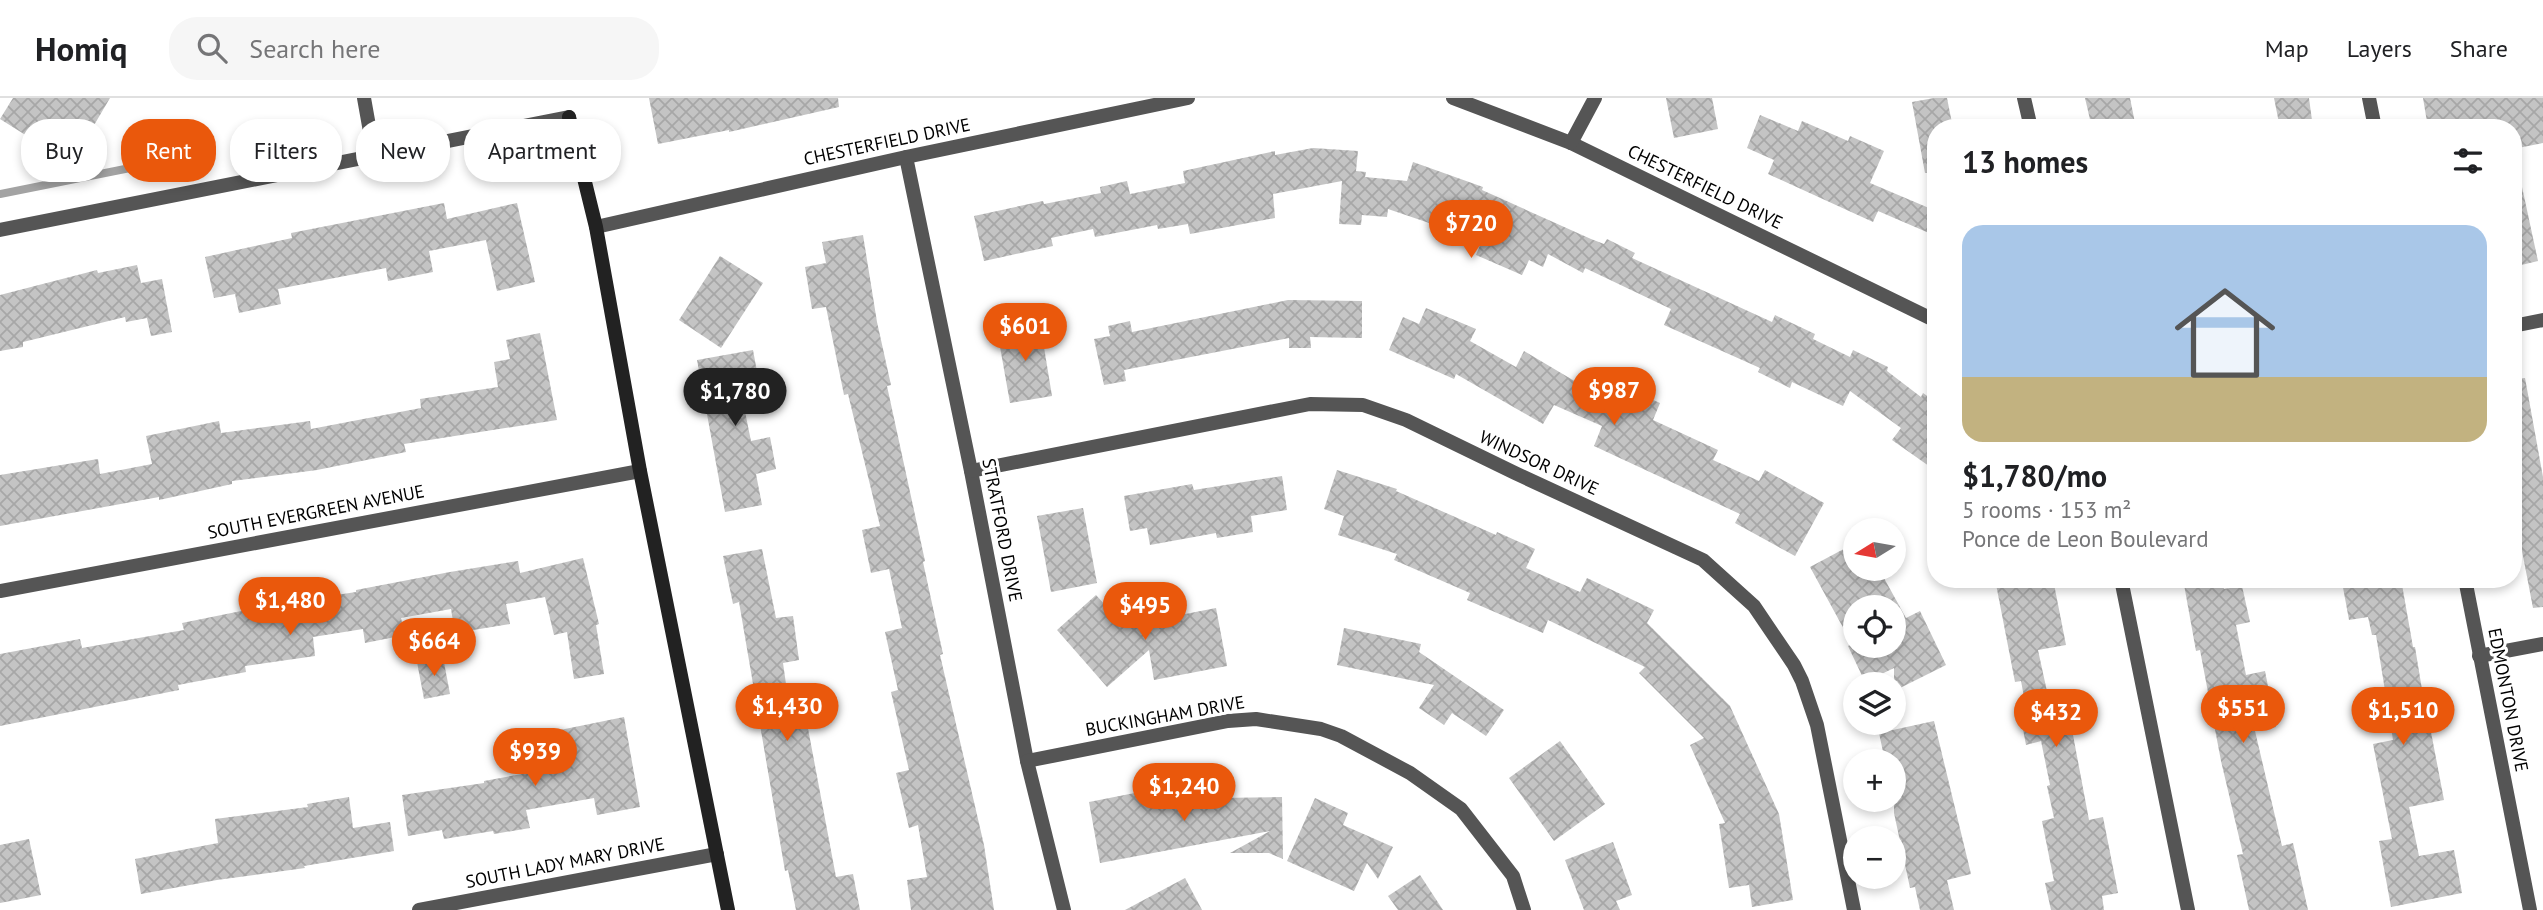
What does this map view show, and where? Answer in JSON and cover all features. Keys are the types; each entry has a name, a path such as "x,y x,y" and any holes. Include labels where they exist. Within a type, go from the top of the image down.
{"street":[{"path":"364,98 368,119"},
{"name":"CHESTERFIELD DRIVE","path":"596,227 906,157 1188,98"},
{"name":"CHESTERFIELD DRIVE","path":"1453,98 1571,142 1927,317"},
{"path":"1571,142 1595,98"},
{"path":"2024,98 2029,119"},
{"path":"2369,98 2373,119"},
{"path":"450,140 569,117 596,227 640,471 728,910"},
{"name":"STRATFORD DRIVE","path":"906,157 1027,761 1064,910"},
{"path":"0,230 356,159"},
{"path":"2522,324 2543,320"},
{"name":"WINDSOR DRIVE","path":"971,471 1310,404 1363,405 1406,420 1703,560 1754,606 1794,664 1802,681 1817,725 1854,910"},
{"name":"SOUTH EVERGREEN AVENUE","path":"0,591 640,471"},
{"path":"2122,588 2189,910"},
{"name":"EDMONTON DRIVE","path":"2467,588 2530,910"},
{"path":"2479,656 2543,644"},
{"name":"BUCKINGHAM DRIVE","path":"1027,761 1228,720 1256,719 1321,730 1341,736 1410,774 1461,809 1513,876 1524,910"},
{"name":"SOUTH LADY MARY DRIVE","path":"419,910 717,854"}],"building":[{"path":"13,98 110,98 98,119 21,119 21,132 0,119"},
{"path":"649,98 838,98 839,107 729,132 658,144"},
{"path":"1666,98 1712,98 1718,129 1674,138"},
{"path":"1947,98 1951,119 1927,119 1927,173 1925,173 1912,102"},
{"path":"2085,98 2130,98 2134,119 2090,119"},
{"path":"2274,98 2309,98 2312,119 2278,119"},
{"path":"2423,98 2543,98 2543,143 2522,147 2522,119 2426,119"},
{"path":"1760,115 1798,131 1802,121 1848,141 1850,136 1884,151 1870,183 1927,207 1927,232 1878,211 1873,222 1768,174 1774,160 1747,148"},
{"path":"1313,148 1358,151 1356,171 1366,172 1365,177 1407,181 1413,162 1483,187 1482,190 1591,239 1604,244 1607,239 1635,253 1632,258 1772,322 1775,315 1815,334 1813,339 1850,357 1853,350 1888,367 1887,371 1921,397 1923,393 1927,396 1927,465 1892,440 1901,428 1850,391 1843,406 1792,382 1790,388 1758,372 1760,368 1664,325 1671,309 1585,268 1583,273 1548,254 1543,267 1529,260 1522,275 1476,255 1487,229 1439,212 1435,225 1388,209 1387,217 1362,215 1361,225 1339,224 1342,181 1273,194 1275,218 1190,234 1188,224 1158,229 1157,225 1095,237 1093,229 1051,238 1053,246 984,261 974,216 1043,201 1044,204 1101,193 1100,187 1127,181 1130,194 1185,183 1183,171 1275,151 1275,155"},
{"path":"2522,187 2538,261 2522,265"},
{"path":"444,203 447,219 517,203 535,282 497,291 486,240 429,251 433,272 388,281 386,268 278,289 281,304 239,313 235,294 214,298 205,257 292,238 291,233"},
{"path":"863,235 877,322 891,385 887,386 925,561 923,562 943,654 940,655 984,845 994,910 911,910 907,880 927,877 918,825 909,828 896,773 909,770 891,692 898,690 885,632 902,628 889,569 871,573 862,530 880,526 848,394 844,395 826,307 812,309 805,267 826,263 822,242"},
{"path":"720,256 763,283 721,348 679,320"},
{"path":"137,265 141,283 162,279 172,332 151,336 147,318 126,322 125,317 23,342 23,347 0,351 0,295 97,270 98,273"},
{"path":"1288,300 1362,301 1362,338 1310,337 1311,348 1289,348 1289,338 1124,370 1126,381 1104,385 1094,339 1110,336 1108,326 1130,321 1132,332"},
{"path":"1426,308 1476,329 1470,341 1516,367 1524,351 1593,392 1600,377 1660,403 1653,420 1718,450 1713,460 1759,481 1765,470 1824,503 1795,556 1735,523 1740,514 1594,446 1602,426 1554,405 1543,424 1456,374 1454,379 1389,350 1403,317 1419,324"},
{"path":"1040,323 1052,396 1010,403 997,330"},
{"path":"540,333 557,420 404,444 406,452 317,470 232,481 232,484 159,500 159,497 0,526 0,475 98,459 100,474 152,464 146,436 219,421 221,433 310,421 311,429 421,408 420,399 498,387 494,362 510,359 506,340"},
{"path":"753,350 761,393 742,397 751,441 770,437 776,469 756,474 762,505 725,512 697,360"},
{"path":"2522,378 2525,378 2543,477 2543,607 2533,608 2522,551"},
{"path":"1337,470 1397,489 1396,491 1496,535 1497,532 1535,549 1526,568 1580,592 1587,578 1654,610 1647,623 1730,706 1779,814 1793,900 1752,907 1749,885 1729,888 1719,824 1725,823 1690,745 1704,738 1639,673 1645,667 1548,620 1543,633 1467,600 1470,593 1394,560 1397,554 1338,535 1344,516 1324,509"},
{"path":"1282,476 1287,510 1251,516 1253,532 1217,538 1216,533 1150,545 1147,528 1130,531 1124,496 1192,484 1194,490"},
{"path":"1083,508 1097,583 1051,592 1037,516"},
{"path":"762,549 776,618 793,616 799,660 783,663 789,705 803,702 836,877 853,874 860,910 796,910 788,870 785,871 739,602 733,604 723,556"},
{"path":"1843,549 1843,581 1886,581 1893,595 1843,595 1843,628 1810,567"},
{"path":"583,558 599,624 596,625 604,674 574,679 567,632 554,635 545,597 506,604 510,624 455,633 451,609 401,618 405,635 365,643 363,629 313,637 315,656 245,666 246,672 178,685 179,690 0,726 0,654 80,639 82,648 184,630 182,623 450,572 518,561 520,573"},
{"path":"1997,588 2055,588 2066,645 2038,650 2048,696 2076,690 2081,717 2070,719 2089,820 2103,817 2118,893 2102,896 2104,910 2051,910 2045,883 2054,881 2042,821 2054,818 2047,786 2050,785 2041,741 2026,745 2022,724 2029,723 2021,681 2015,682"},
{"path":"2185,588 2242,588 2250,622 2236,625 2246,675 2265,671 2276,727 2255,731 2282,846 2293,843 2308,910 2249,910 2237,855 2243,854 2221,761 2200,650 2196,651"},
{"path":"2343,588 2403,588 2444,800 2409,807 2419,856 2454,850 2462,893 2391,907 2379,841 2392,839 2373,744 2393,740 2376,635 2372,635 2368,617 2349,620"},
{"path":"1096,595 1124,626 1216,608 1227,666 1154,680 1149,650 1107,687 1057,630"},
{"path":"1920,611 1946,665 1906,685 1906,672 1894,672 1894,668 1886,672 1860,672 1854,658 1906,658 1906,618"},
{"path":"1344,628 1421,644 1419,652 1504,710 1486,736 1452,713 1444,725 1419,708 1434,685 1337,665"},
{"path":"443,657 450,694 424,699 417,662"},
{"path":"624,717 640,807 597,815 594,798 526,810 530,828 444,839 442,830 408,836 402,795 484,783 566,766 560,730"},
{"path":"1934,721 1971,874 1947,880 1954,910 1920,910 1915,887 1910,888 1906,869 1906,826 1897,826 1894,813 1906,812 1906,749 1882,749 1879,735 1906,735 1906,727"},
{"path":"1560,741 1605,804 1554,841 1509,778"},
{"path":"1160,788 1217,790 1217,798 1282,797 1283,859 1269,853 1230,853 1270,831 1100,863 1089,802"},
{"path":"349,797 353,828 390,822 394,851 141,894 135,859 218,843 215,819 308,807 307,804"},
{"path":"1315,798 1348,813 1343,825 1393,847 1378,879 1367,863 1354,891 1287,861"},
{"path":"29,839 41,895 0,903 0,845"},
{"path":"1613,842 1632,895 1616,901 1620,910 1584,910 1565,860"},
{"path":"1420,875 1443,910 1398,910 1388,896"},
{"path":"1185,878 1202,910 1125,910"}],"waterway":[{"path":"0,194 121,170"}]}
